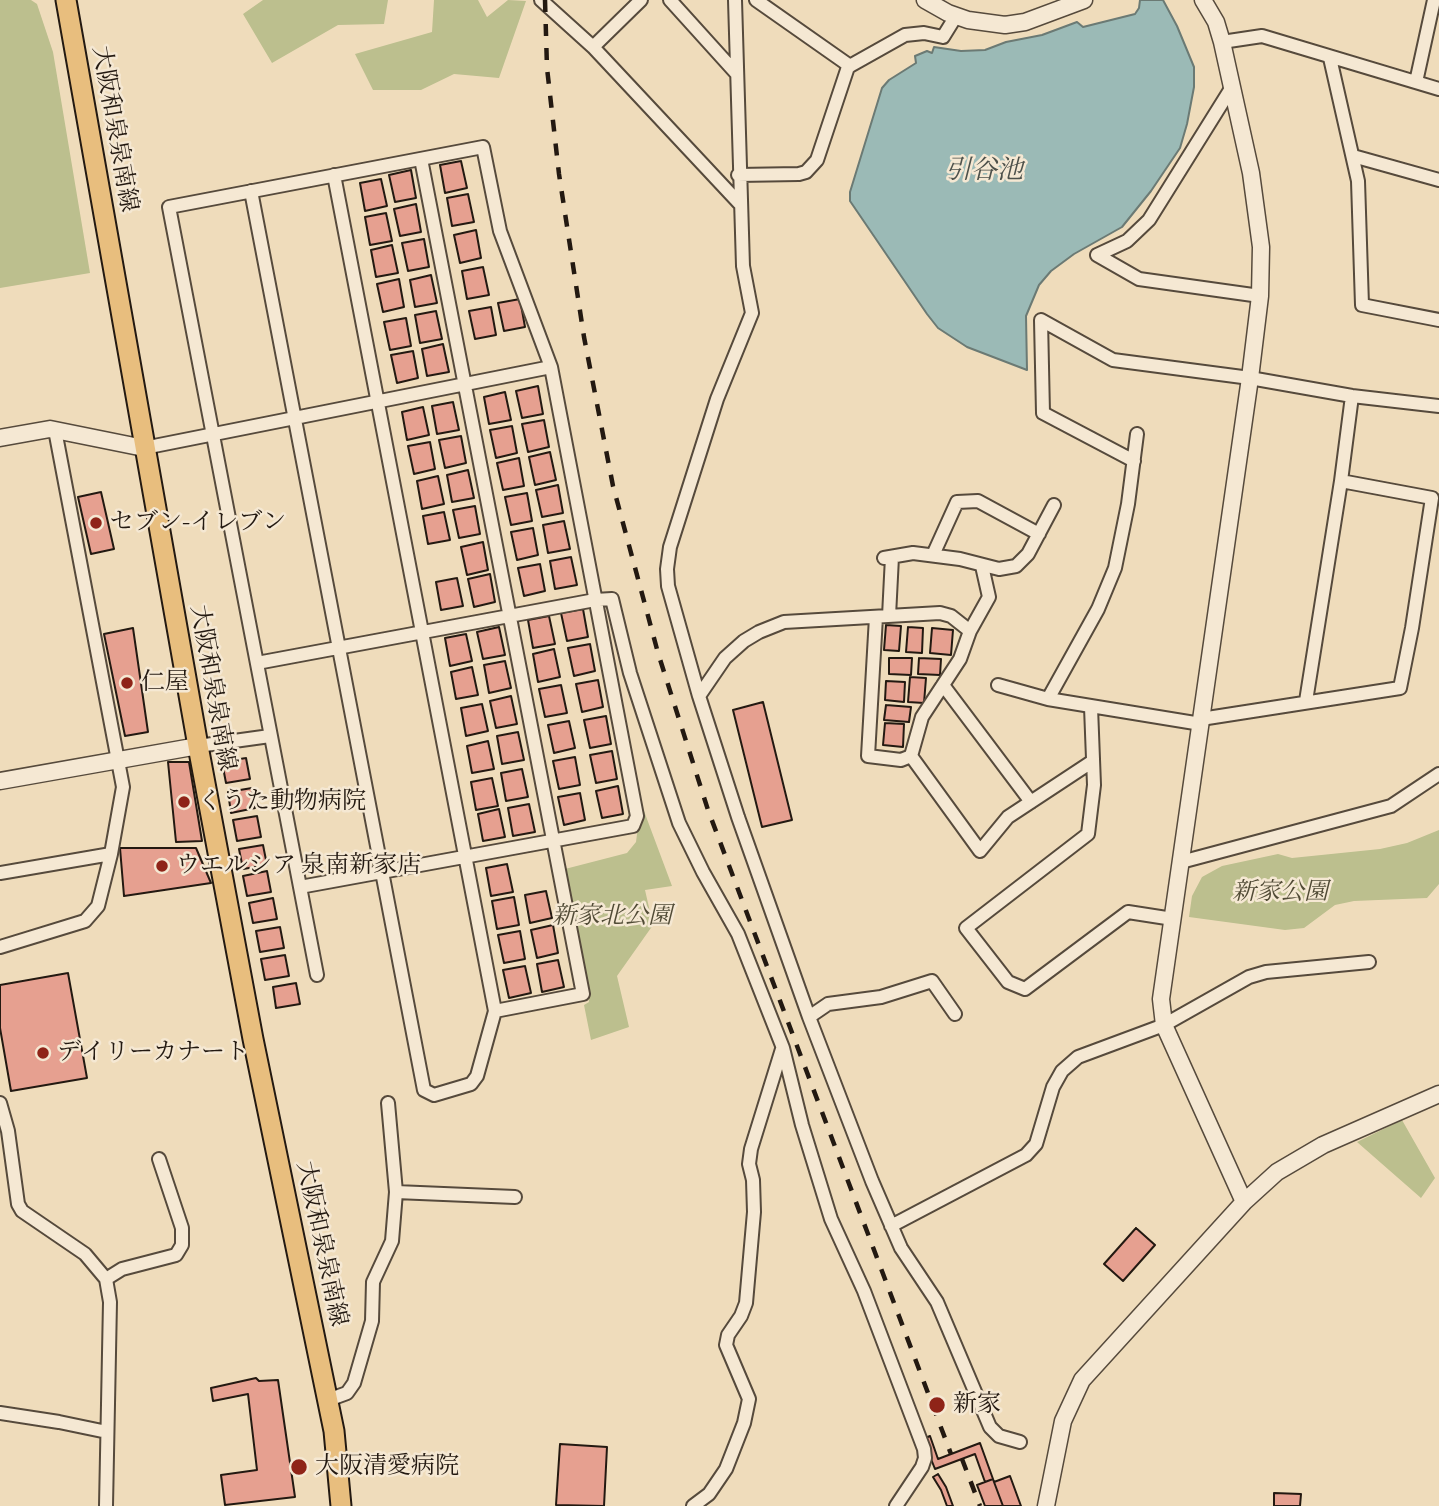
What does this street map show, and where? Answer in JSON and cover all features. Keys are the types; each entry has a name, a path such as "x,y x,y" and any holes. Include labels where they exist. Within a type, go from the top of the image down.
{"main road":[{"name":"大阪和泉泉南線","path":"66,0 198,746 256,1052 334,1430 341,1506"}],"street":[{"path":"541,0 593,47 739,203"},
{"path":"593,47 641,0"},
{"path":"670,0 736,73"},
{"path":"735,0 739,203 743,266 752,313 717,399 670,547 668,586 699,696 738,817 808,1017 891,1226 901,1248 937,1302 989,1427 999,1436 1020,1442"},
{"path":"756,0 850,66"},
{"path":"925,0 956,16 984,24 1004,25 1025,22 1061,4 1083,0"},
{"path":"1203,0 1216,22 1222,43 1257,211 1261,247 1260,296 1161,999 1164,1026 1244,1202"},
{"path":"1416,82 1434,0"},
{"path":"738,175 806,172 817,160 850,66 905,35 924,33 943,37 956,16"},
{"path":"1222,43 1262,36 1439,89"},
{"path":"1330,58 1358,181 1362,305 1439,320"},
{"path":"1232,88 1149,220 1127,241 1097,255 1139,279 1260,296"},
{"path":"300,887 633,826 637,816 551,367 500,231 483,148 169,207 270,736 317,975"},
{"path":"1353,156 1439,180"},
{"path":"421,159 583,994 495,1011"},
{"path":"251,191 424,1090 434,1096 471,1084 477,1076 495,1011 334,176"},
{"path":"1134,461 1043,413 1041,320 1113,360 1250,378 1352,396 1439,406"},
{"path":"0,438 55,430 144,448 551,367"},
{"path":"1306,701 1352,396"},
{"path":"0,947 85,921 98,905 111,854 123,787 55,430"},
{"path":"1048,699 1098,608 1115,568 1137,434"},
{"path":"998,685 1091,708 1201,721 1306,701 1400,688 1432,498 1340,481"},
{"path":"933,555 957,502 978,500 1039,534"},
{"path":"911,756 901,760 868,756 888,558 913,554 933,555 999,569 1016,566 1028,554 1054,505"},
{"path":"911,756 922,717 960,659 970,631 989,597 982,566"},
{"path":"257,663 612,599 630,673 679,823 738,934 783,1048 802,1125 831,1219 864,1291 924,1449 922,1467 895,1506"},
{"path":"699,696 725,658 744,641 784,622 940,613 951,616 970,631"},
{"path":"943,685 1031,802"},
{"path":"1091,708 1094,785 1087,834 966,928 1007,982 1026,989 1128,912 1173,919"},
{"path":"0,781 270,736"},
{"path":"911,756 980,851 1009,817 1093,761"},
{"path":"1181,862 1391,806 1439,774"},
{"path":"0,873 111,854"},
{"path":"891,1226 1026,1155 1036,1144 1053,1087 1062,1071 1078,1057 1164,1026 1249,977 1266,972 1369,962"},
{"path":"808,1017 828,1004 881,997 932,981 955,1014"},
{"path":"693,1506 709,1494 726,1469 744,1423 749,1399 726,1345 728,1335 746,1303 754,1212 753,1180 749,1164 751,1149 783,1048"},
{"path":"1046,1506 1063,1421 1082,1380 1244,1202 1277,1172 1323,1145 1439,1094"},
{"path":"0,1103 8,1130 18,1204 22,1211 85,1254 106,1279 110,1302 106,1506"},
{"path":"328,1400 347,1393 354,1383 372,1321 373,1282 391,1241 396,1192 388,1103"},
{"path":"106,1279 122,1269 176,1255 182,1245 182,1228 159,1159"},
{"path":"396,1192 515,1197"},
{"path":"0,1413 107,1432"}],"green space":[{"path":"0,0 31,0 37,4 53,52 90,273 0,288"},
{"path":"263,0 388,0 384,24 338,25 272,63 243,14"},
{"path":"434,0 478,0 487,17 508,0 526,1 499,78 454,74 421,90 373,90 355,54 432,32"},
{"name":"新家北公園","path":"641,803 672,886 645,890 653,925 617,976 629,1027 591,1040 584,1005 589,1002 565,869 627,853 636,842"},
{"name":"新家公園","path":"1439,830 1439,884 1427,898 1354,901 1335,905 1304,928 1285,930 1189,917 1192,896 1202,877 1222,866 1278,854 1292,858 1380,849 1407,843"},
{"path":"1402,1120 1435,1178 1421,1198 1357,1142"}],"water":[{"name":"引谷池","path":"1140,0 1163,0 1194,67 1194,87 1180,148 1122,227 1074,254 1051,271 1039,285 1026,316 1027,370 967,347 938,328 850,201 850,192 882,88 889,80 916,63 915,56 927,51 932,53 934,47 961,51 985,50 1006,42 1042,35 1077,22 1083,27 1135,14"}],"building":[{"path":"461,161 467,188 445,193 440,165"},
{"path":"411,170 416,198 395,202 389,175"},
{"path":"381,179 387,206 365,211 360,183"},
{"path":"468,194 474,222 452,226 447,198"},
{"path":"416,204 421,232 400,236 394,209"},
{"path":"386,213 392,241 370,245 365,217"},
{"path":"476,230 481,258 460,263 454,235"},
{"path":"424,239 429,267 408,271 402,243"},
{"path":"392,245 398,273 376,277 371,250"},
{"path":"483,267 489,295 467,299 462,271"},
{"path":"431,275 437,303 415,307 410,280"},
{"path":"399,279 404,307 383,312 377,284"},
{"path":"520,299 525,327 504,331 498,303"},
{"path":"491,307 496,335 475,339 469,311"},
{"path":"436,311 442,339 420,343 415,315"},
{"path":"406,318 411,346 390,350 384,322"},
{"path":"443,344 449,372 427,376 422,349"},
{"path":"413,351 418,378 397,383 391,355"},
{"path":"538,386 543,414 522,418 516,391"},
{"path":"505,392 511,420 489,424 484,397"},
{"path":"453,402 459,430 437,434 432,406"},
{"path":"423,407 429,435 407,440 402,412"},
{"path":"544,420 549,447 528,452 522,424"},
{"path":"512,426 517,453 496,458 490,430"},
{"path":"461,436 466,463 445,468 439,440"},
{"path":"430,442 435,469 414,474 408,446"},
{"path":"550,452 556,480 535,485 529,457"},
{"path":"519,458 524,486 503,490 497,463"},
{"path":"468,470 474,498 452,502 447,475"},
{"path":"438,476 444,504 422,509 417,481"},
{"path":"558,485 563,513 542,517 536,490"},
{"name":"セブン-イレブン","path":"101,492 114,549 91,554 78,497"},
{"path":"527,493 532,521 511,525 505,497"},
{"path":"475,506 480,534 459,538 453,510"},
{"path":"444,512 450,540 428,544 423,516"},
{"path":"564,521 570,549 548,553 543,525"},
{"path":"533,528 538,555 517,560 511,532"},
{"path":"483,542 488,570 467,575 461,547"},
{"path":"571,557 577,585 555,589 550,561"},
{"path":"540,564 545,591 524,596 518,568"},
{"path":"490,574 495,602 474,607 468,579"},
{"path":"457,578 463,606 441,610 436,582"},
{"path":"583,609 588,637 567,641 561,613"},
{"path":"549,616 555,644 533,648 528,620"},
{"path":"886,625 901,626 899,651 884,650"},
{"path":"499,627 505,655 483,659 477,632"},
{"path":"908,627 923,628 922,653 906,652"},
{"name":"仁屋","path":"133,628 148,732 125,736 104,634"},
{"path":"932,628 953,630 951,655 930,653"},
{"path":"466,634 472,661 450,666 445,638"},
{"path":"590,644 595,671 574,676 568,648"},
{"path":"554,649 560,677 538,682 533,654"},
{"path":"889,658 912,658 911,675 889,674"},
{"path":"919,658 941,659 940,675 918,674"},
{"path":"505,661 511,688 489,693 484,665"},
{"path":"472,667 478,695 456,699 451,672"},
{"path":"910,677 926,678 924,703 908,702"},
{"path":"598,680 603,707 582,712 576,684"},
{"path":"886,681 905,682 904,702 885,700"},
{"path":"561,685 567,713 545,717 539,689"},
{"path":"511,696 517,724 496,728 490,701"},
{"path":"763,702 792,820 762,827 733,710"},
{"path":"482,704 488,731 466,736 461,708"},
{"path":"886,705 911,707 909,722 884,720"},
{"path":"606,716 611,744 590,748 584,720"},
{"path":"569,721 575,748 554,753 548,725"},
{"path":"885,723 904,724 903,747 883,745"},
{"path":"518,732 524,760 502,764 497,736"},
{"path":"488,741 494,769 472,773 467,746"},
{"path":"612,751 617,779 596,783 590,755"},
{"path":"575,757 580,785 559,789 553,761"},
{"path":"246,758 250,779 226,783 222,762"},
{"name":"くうた動物病院","path":"168,762 189,762 202,841 176,842"},
{"path":"522,769 528,797 506,801 501,773"},
{"path":"492,778 498,806 476,810 471,782"},
{"path":"618,786 623,814 602,818 596,791"},
{"path":"252,788 255,808 231,813 228,792"},
{"path":"580,793 585,820 564,825 558,797"},
{"path":"529,804 535,832 513,836 508,808"},
{"path":"499,809 505,837 483,841 478,814"},
{"path":"257,816 261,837 237,841 233,820"},
{"path":"263,845 267,865 243,869 239,849"},
{"name":"ウエルシア 泉南新家店","path":"120,848 196,848 211,883 124,896"},
{"path":"507,864 513,892 491,896 486,868"},
{"path":"267,871 271,892 247,896 243,876"},
{"path":"546,891 552,918 530,923 525,895"},
{"path":"514,897 519,925 497,929 492,901"},
{"path":"273,898 277,919 253,923 249,903"},
{"path":"553,925 558,953 537,958 531,930"},
{"path":"280,927 284,948 260,952 256,931"},
{"path":"520,931 525,959 504,963 498,935"},
{"path":"285,955 289,976 265,980 261,959"},
{"path":"558,960 564,987 542,992 537,964"},
{"path":"525,966 531,993 509,998 503,970"},
{"name":"デイリーカナート","path":"68,973 87,1078 11,1091 0,1028 0,985"},
{"path":"296,983 300,1004 276,1008 273,987"},
{"path":"1136,1228 1155,1245 1123,1281 1104,1264"},
{"path":"256,1378 259,1381 278,1380 295,1497 225,1505 221,1475 257,1470 248,1394 213,1401 211,1388"},
{"path":"930,1436 938,1459 980,1443 993,1479 985,1482 975,1454 935,1469 923,1439"},
{"path":"560,1444 607,1447 604,1506 556,1505"},
{"path":"938,1474 953,1506 947,1506 933,1477"},
{"path":"1010,1476 1021,1506 1003,1506 994,1482"},
{"path":"993,1479 1003,1506 985,1506 977,1485"},
{"path":"1274,1493 1301,1494 1300,1506 1274,1506"}],"railway":[{"path":"545,0 547,68 559,174 584,337 613,486 658,653 708,810 951,1454"},
{"path":"962,1459 980,1506"}],"place":[{"name":"セブン-イレブン","path":"96,523"},
{"name":"仁屋","path":"127,683"},
{"name":"くうた動物病院","path":"184,802"},
{"name":"ウエルシア 泉南新家店","path":"162,866"},
{"name":"デイリーカナート","path":"43,1053"},
{"name":"新家","path":"937,1405"},
{"name":"大阪清愛病院","path":"299,1467"}]}
